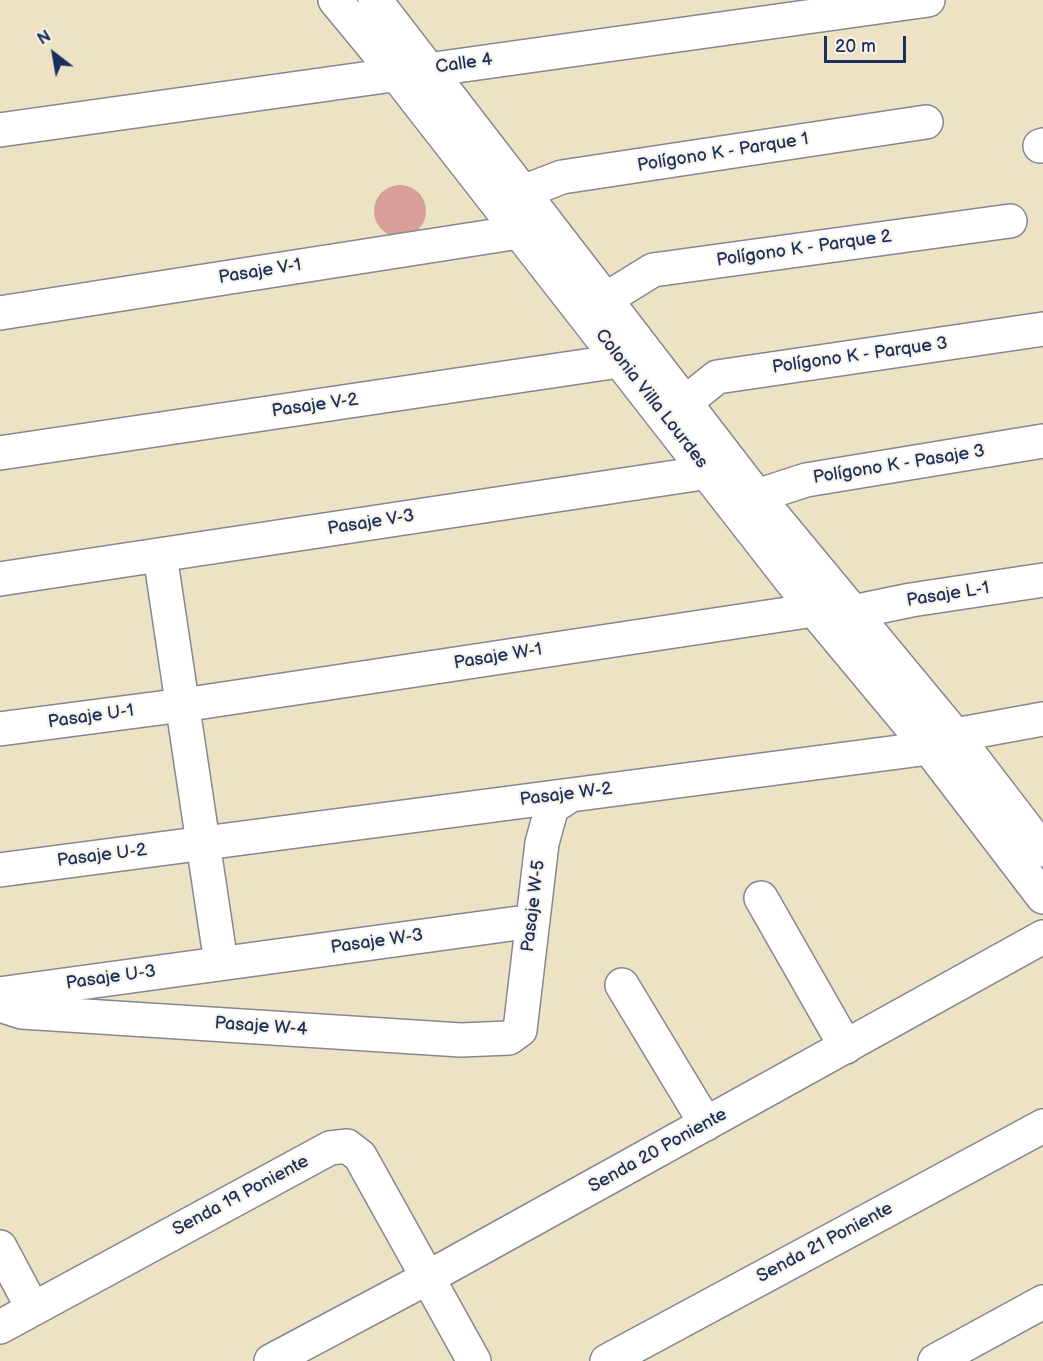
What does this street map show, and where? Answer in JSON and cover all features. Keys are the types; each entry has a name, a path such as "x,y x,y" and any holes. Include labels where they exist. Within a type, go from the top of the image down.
{"street":[{"name":"Colonia Villa Lourdes","path":"335,0 396,74 619,361 709,472 814,610 942,741"},
{"name":"Colonia Villa Lourdes","path":"375,0 431,69 757,496 853,612 942,741 983,795"},
{"name":"Calle 4","path":"0,130 928,0"},
{"name":"Polígono K - Parque 1","path":"523,192 562,177 926,122"},
{"name":"Polígono K - Parque 2","path":"606,299 652,270 1010,220"},
{"name":"Pasaje V-1","path":"0,313 519,232"},
{"name":"Polígono K - Parque 3","path":"686,402 717,377 1043,329"},
{"name":"Pasaje V-2","path":"6,452 619,361"},
{"name":"Polígono K - Pasaje 3","path":"757,496 806,480 1043,441"},
{"name":"Pasaje V-3","path":"0,579 709,472"},
{"path":"160,555 221,963"},
{"name":"Pasaje L-1","path":"853,612 911,600 1043,580"},
{"name":"Pasaje W-1","path":"183,705 814,610"},
{"name":"Pasaje U-1","path":"0,729 183,705"},
{"name":"Pasaje W-2","path":"203,843 571,795 942,741 1043,719"},
{"name":"Pasaje W-5","path":"520,1030 542,843 552,807 571,795"},
{"path":"983,795 1043,850"},
{"path":"983,795 1043,897"},
{"name":"Pasaje U-2","path":"0,870 203,843"},
{"path":"761,898 846,1047"},
{"name":"Pasaje W-3","path":"221,963 532,921"},
{"name":"Senda 20 Poniente","path":"271,1361 427,1278 1043,938"},
{"name":"Pasaje U-3","path":"0,994 221,963"},
{"path":"142,1020 144,973"},
{"path":"622,984 706,1124"},
{"name":"Pasaje W-4","path":"0,1005 22,1012 490,1041 509,1038 520,1030"},
{"name":"Senda 21 Poniente","path":"607,1361 1043,1126"},
{"name":"Senda 19 Poniente","path":"0,1327 330,1148 347,1146 360,1156 474,1361"},
{"path":"0,1247 33,1309"},
{"path":"935,1361 1043,1302"}],"building":[{"path":"400,185 410,187 418,193 424,201 426,211 424,221 418,229 410,235 400,237 390,235 382,229 376,221 374,211 376,201 382,193 390,187"}]}
